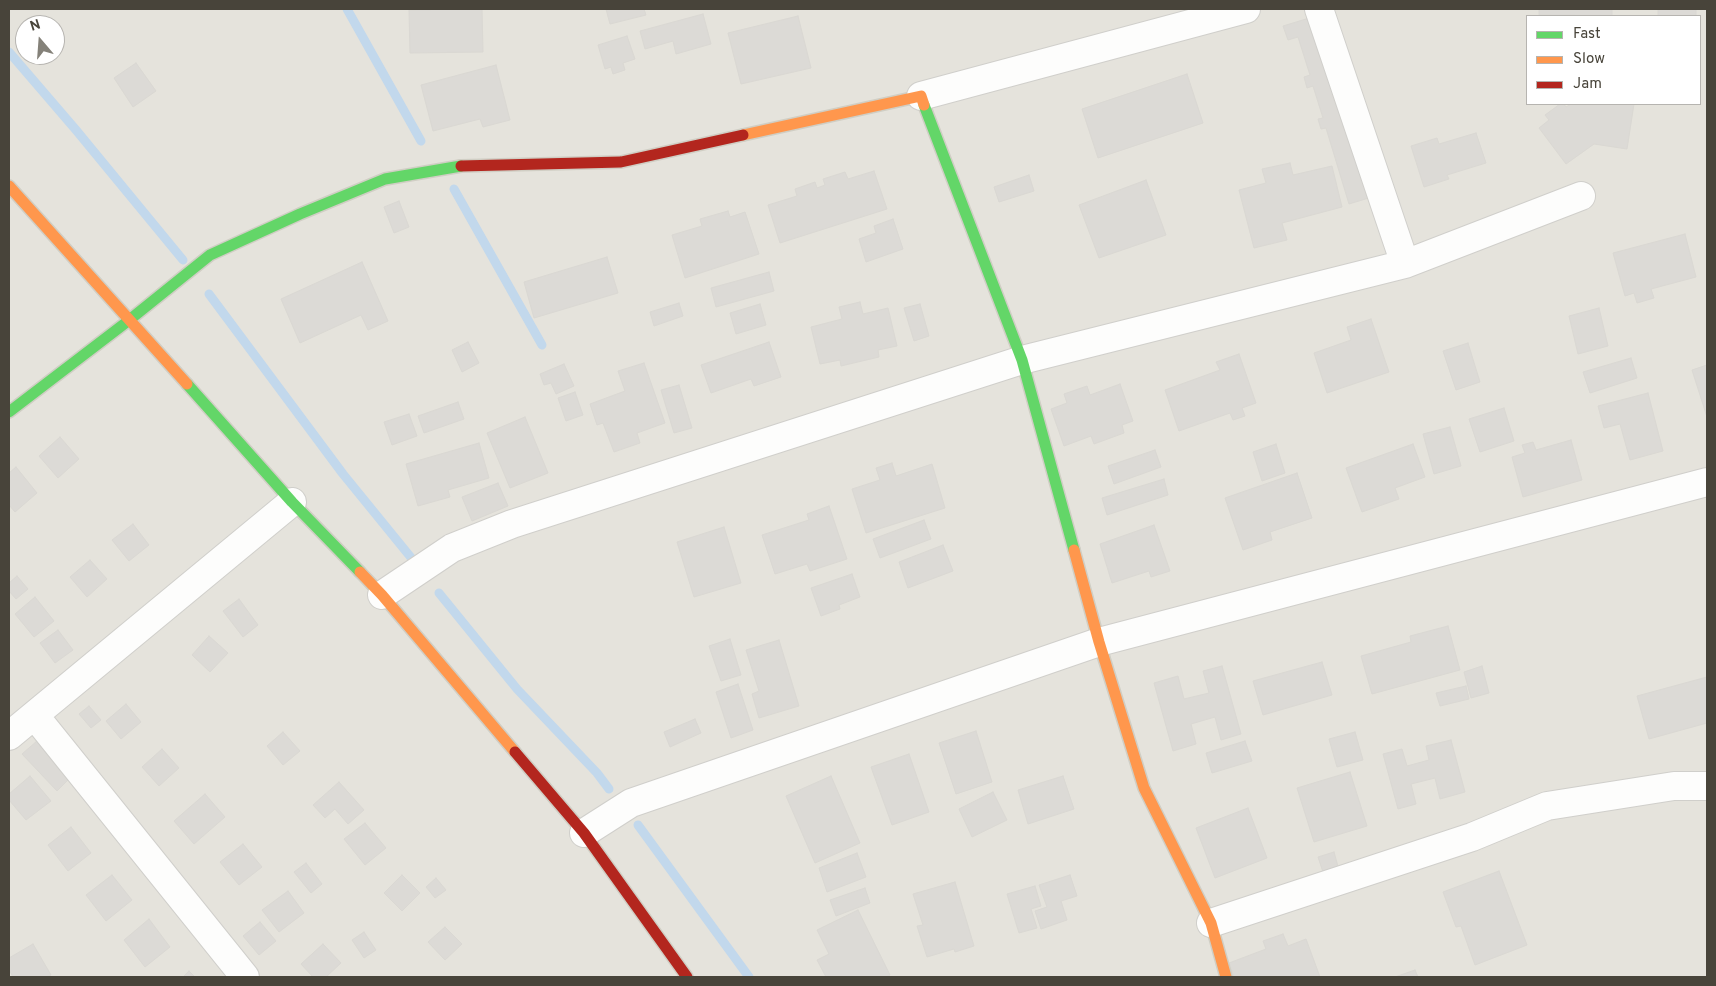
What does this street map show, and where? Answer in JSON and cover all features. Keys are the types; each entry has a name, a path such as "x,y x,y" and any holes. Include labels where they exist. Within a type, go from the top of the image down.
{"street":[{"path":"9,412 128,321 210,255 300,214 385,179 454,166 621,162 922,96 1246,9"},
{"path":"1319,9 1404,264"},
{"path":"922,96 1022,360 1099,642 1144,788 1211,923 1226,977"},
{"path":"9,186 292,502 382,595 584,833 687,977"},
{"path":"382,595 452,548 512,524 1022,360 1404,264 1581,196"},
{"path":"584,833 631,803 1099,642 1707,482"},
{"path":"9,736 292,502"},
{"path":"35,716 245,977"},
{"path":"1211,923 1472,837 1547,806 1674,786 1707,786"}],"shaded area":[{"path":"9,9 1707,9 1707,977 9,977"}],"building":[{"path":"482,9 483,52 410,53 409,10"},
{"path":"606,9 644,9 646,15 610,24"},
{"path":"1539,9 1612,9 1612,15 1539,15"},
{"path":"1658,9 1696,9 1696,15 1658,15"},
{"path":"703,14 711,44 676,54 673,41 645,49 640,31"},
{"path":"798,16 811,68 741,84 728,33"},
{"path":"1316,16 1372,197 1349,204 1326,128 1321,129 1318,119 1323,118 1313,86 1307,88 1304,77 1310,75 1298,37 1288,40 1283,26"},
{"path":"627,36 635,59 623,63 625,70 613,74 611,67 605,69 598,45"},
{"path":"136,63 156,91 133,107 114,78"},
{"path":"496,65 510,120 483,127 480,119 433,131 421,85"},
{"path":"1187,74 1203,123 1098,158 1082,109"},
{"path":"1559,105 1565,105 1566,107 1569,105 1634,105 1627,149 1594,144 1566,164 1539,128 1549,120 1545,115"},
{"path":"1476,133 1486,163 1447,175 1449,179 1424,187 1411,146 1437,138 1439,144"},
{"path":"1290,163 1293,175 1332,166 1342,207 1282,223 1287,240 1254,248 1239,190 1266,183 1262,169"},
{"path":"874,171 887,209 780,243 768,205 797,196 795,189 815,182 817,188 825,185 823,179 845,172 848,179"},
{"path":"1029,175 1034,191 999,202 994,187"},
{"path":"1146,180 1166,235 1099,258 1079,205"},
{"path":"399,201 409,227 394,233 384,207"},
{"path":"728,211 730,217 745,212 759,254 685,278 672,235 702,226 700,219"},
{"path":"893,219 903,249 866,262 859,239 876,233 874,226"},
{"path":"1685,234 1696,277 1651,289 1654,298 1637,303 1634,293 1625,296 1613,253"},
{"path":"607,257 618,293 534,318 524,282"},
{"path":"362,262 388,321 368,330 361,315 300,343 281,299"},
{"path":"769,272 774,291 716,307 711,288"},
{"path":"860,302 863,314 888,308 897,346 878,350 879,357 841,366 840,360 820,364 811,327 842,319 839,307"},
{"path":"679,303 683,316 654,326 650,312"},
{"path":"760,304 766,325 736,334 730,313"},
{"path":"920,304 929,336 914,341 904,308"},
{"path":"1599,308 1608,346 1578,354 1569,316"},
{"path":"1371,319 1389,372 1327,393 1314,353 1351,340 1347,327"},
{"path":"468,342 479,363 462,372 452,350"},
{"path":"769,342 781,377 754,386 751,379 711,393 701,365"},
{"path":"1468,343 1480,382 1456,390 1443,351"},
{"path":"1239,354 1256,403 1242,408 1245,416 1233,420 1230,413 1179,431 1165,390 1220,370 1216,362"},
{"path":"1631,358 1637,378 1590,393 1583,372"},
{"path":"644,363 665,423 637,433 640,443 614,452 603,423 597,425 590,404 625,391 618,371"},
{"path":"564,364 574,386 556,394 551,383 544,385 540,374"},
{"path":"1707,365 1707,417 1692,370"},
{"path":"1120,384 1133,421 1122,425 1124,433 1094,444 1091,436 1064,446 1051,409 1067,403 1064,394 1087,386 1090,395"},
{"path":"679,385 692,428 674,433 661,390"},
{"path":"575,392 583,415 566,421 558,398"},
{"path":"1648,393 1663,451 1630,460 1620,424 1604,428 1598,406"},
{"path":"458,402 464,419 424,433 418,416"},
{"path":"1504,408 1514,441 1480,452 1469,419"},
{"path":"409,414 417,436 392,445 384,422"},
{"path":"525,417 548,473 510,488 487,433"},
{"path":"1450,427 1461,466 1434,474 1423,434"},
{"path":"60,437 79,459 58,478 39,456"},
{"path":"1571,440 1582,480 1523,497 1512,457 1525,453 1522,445 1533,442 1536,450"},
{"path":"479,443 489,478 448,490 450,497 418,506 406,464"},
{"path":"1276,444 1285,473 1262,481 1253,452"},
{"path":"1413,444 1425,477 1395,488 1399,499 1362,512 1346,468"},
{"path":"1155,450 1161,467 1114,484 1108,466"},
{"path":"892,463 896,476 932,464 945,508 866,533 852,489 880,480 876,468"},
{"path":"16,467 37,493 15,512 9,505 9,473"},
{"path":"1297,473 1312,518 1270,532 1272,540 1243,550 1225,498"},
{"path":"1164,479 1168,495 1107,515 1102,498"},
{"path":"498,483 508,506 472,521 462,497"},
{"path":"829,506 847,559 810,571 807,564 775,574 762,535 809,520 807,514"},
{"path":"924,520 931,539 880,558 873,539"},
{"path":"133,524 149,545 129,561 112,540"},
{"path":"1154,525 1170,571 1151,577 1149,571 1112,583 1100,544"},
{"path":"724,527 741,583 694,597 677,542"},
{"path":"943,545 953,571 908,588 899,562"},
{"path":"90,560 107,579 87,597 70,577"},
{"path":"852,574 860,597 839,605 840,609 821,616 811,588"},
{"path":"17,576 28,589 16,599 9,591 9,583"},
{"path":"35,597 54,621 34,637 15,614"},
{"path":"239,599 258,625 243,637 223,611"},
{"path":"1448,626 1460,670 1372,694 1361,656 1411,642 1410,636"},
{"path":"58,630 73,650 55,663 40,643"},
{"path":"209,636 228,653 210,672 192,655"},
{"path":"730,639 741,675 721,681 709,646"},
{"path":"779,640 799,706 759,718 752,694 759,691 746,650"},
{"path":"1322,662 1332,695 1263,715 1253,681"},
{"path":"1222,666 1241,734 1221,740 1215,717 1191,724 1196,744 1173,751 1154,683 1178,676 1184,699 1209,693 1203,671"},
{"path":"1482,666 1489,693 1471,698 1464,672"},
{"path":"1707,677 1707,723 1649,739 1637,696"},
{"path":"738,684 753,730 731,738 716,692"},
{"path":"1466,686 1469,699 1440,706 1436,693"},
{"path":"126,704 141,722 121,739 106,721"},
{"path":"89,706 101,720 91,728 79,714"},
{"path":"695,719 701,733 670,747 664,732"},
{"path":"976,731 992,782 956,794 939,743"},
{"path":"283,732 300,751 283,765 267,746"},
{"path":"1355,732 1363,760 1337,767 1329,739"},
{"path":"1451,740 1465,792 1440,799 1435,778 1411,784 1416,804 1398,809 1383,754 1402,749 1407,766 1429,760 1426,746"},
{"path":"37,741 71,777 57,791 22,754"},
{"path":"1245,741 1252,761 1212,773 1206,753"},
{"path":"162,749 179,768 159,786 142,767"},
{"path":"909,754 929,812 892,825 871,767"},
{"path":"1350,772 1367,826 1314,842 1297,788"},
{"path":"30,776 51,801 26,820 9,800 9,794"},
{"path":"831,776 860,843 815,863 786,796"},
{"path":"1063,776 1074,809 1028,824 1018,790"},
{"path":"339,782 364,810 348,824 335,809 325,818 313,805"},
{"path":"993,792 1007,820 972,837 959,809"},
{"path":"205,794 225,817 194,844 174,821"},
{"path":"1248,808 1267,858 1215,878 1196,828"},
{"path":"365,823 386,848 365,865 344,839"},
{"path":"71,827 91,853 68,871 48,845"},
{"path":"243,844 262,867 239,885 220,862"},
{"path":"1334,852 1339,870 1324,875 1318,857"},
{"path":"857,853 866,877 827,892 819,868"},
{"path":"306,863 322,884 311,893 294,872"},
{"path":"1499,871 1527,945 1475,965 1461,926 1456,927 1443,892"},
{"path":"112,875 132,900 106,921 86,895"},
{"path":"402,875 420,893 402,911 384,893"},
{"path":"1070,875 1077,896 1061,901 1067,920 1041,929 1035,911 1047,907 1039,885"},
{"path":"436,878 446,890 435,898 426,887"},
{"path":"955,882 974,946 955,952 954,949 927,957 917,926 923,925 913,894"},
{"path":"1035,886 1041,906 1031,909 1037,928 1019,933 1007,894"},
{"path":"865,888 870,903 836,916 830,900"},
{"path":"288,891 304,913 279,932 262,910"},
{"path":"858,910 890,975 886,977 826,977 817,960 829,954 817,930"},
{"path":"149,919 170,947 145,967 124,940"},
{"path":"260,922 276,941 259,955 243,936"},
{"path":"445,927 462,944 445,960 428,942"},
{"path":"364,932 376,950 364,958 352,940"},
{"path":"1283,934 1288,946 1306,939 1320,977 1234,977 1229,963 1266,949 1263,941"},
{"path":"33,944 51,975 46,977 13,977 9,970 9,958"},
{"path":"323,944 341,963 326,977 313,977 301,964"},
{"path":"1415,970 1418,977 1395,977"},
{"path":"189,971 195,977 183,977"}],"waterway":[{"path":"347,9 421,141"},
{"path":"9,52 183,260"},
{"path":"454,189 542,345"},
{"path":"209,294 343,474 413,560"},
{"path":"439,593 517,689 597,773 609,789"},
{"path":"638,825 749,977"}],"traffic: fast":[{"path":"924,105 1022,360 1074,550"},
{"path":"9,412 128,321 210,255 300,214 385,179 461,166"},
{"path":"187,384 292,502 360,572"}],"traffic: slow":[{"path":"743,135 921,96 924,105"},
{"path":"9,186 187,384"},
{"path":"1074,550 1099,642 1144,788 1211,923 1226,977"},
{"path":"360,572 382,595 515,752"}],"traffic: jam":[{"path":"461,166 621,162 743,135"},
{"path":"515,752 584,833 687,977"}]}
